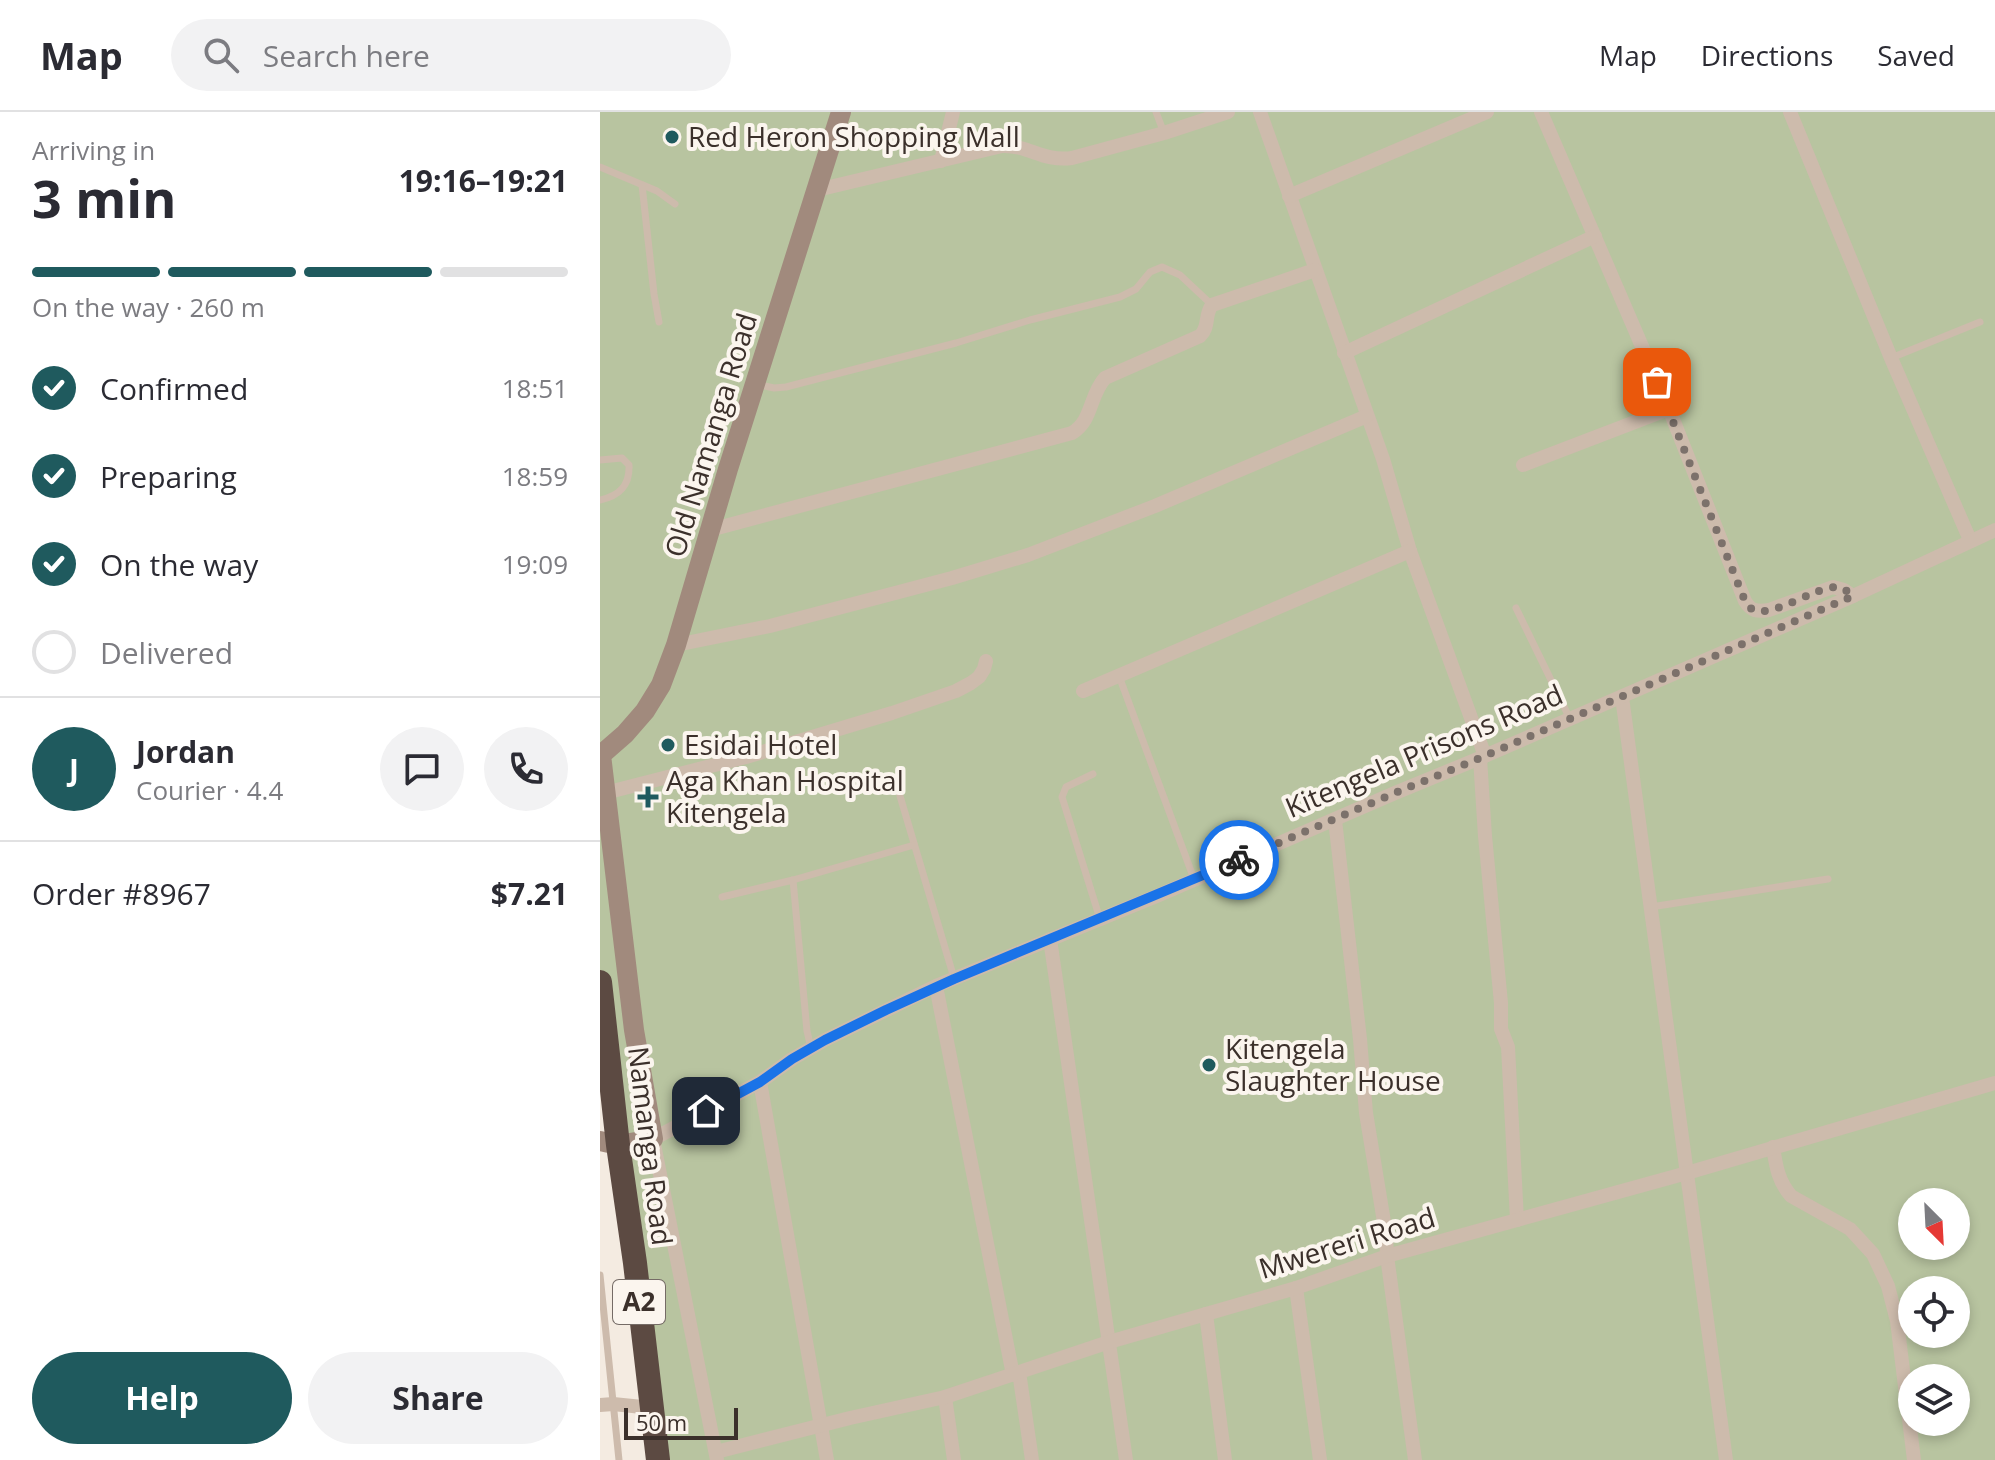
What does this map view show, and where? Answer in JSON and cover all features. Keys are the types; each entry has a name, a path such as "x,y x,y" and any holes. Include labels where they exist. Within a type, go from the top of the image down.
{"highway":[{"name":"Namanga Road","path":"600,982 609,1143 635,1263 658,1460"}],"street":[{"name":"Old Namanga Road","path":"601,750 625,734 645,711 661,685 841,112"},
{"path":"941,161 953,112"},
{"path":"817,190 1002,146 1017,146 1058,160 1072,158 1228,112"},
{"path":"1260,112 1383,459 1410,551 1483,757 1485,836 1501,1029 1508,1047 1517,1220"},
{"path":"1289,196 1487,112"},
{"path":"1541,112 1669,409 1745,601 1754,611 1769,610 1833,587 1853,596"},
{"path":"1790,112 1970,540"},
{"path":"1344,353 1595,236"},
{"path":"710,530 1072,433 1085,421 1098,386 1105,378 1200,336 1207,326 1207,313 1212,305 1315,270"},
{"path":"1523,465 1669,409"},
{"path":"676,645 770,626 1028,555 1155,506 1367,416"},
{"name":"Kitengela Prisons Road","path":"609,1143 653,1139 760,1082 811,1048 936,986 1483,757 1853,596 1995,530"},
{"path":"1083,691 1410,551"},
{"path":"605,793 746,757 956,691 979,677 986,661"},
{"path":"1622,697 1726,1460"},
{"path":"601,750 634,1030 716,1456"},
{"path":"1335,820 1366,1113 1386,1234 1415,1460"},
{"path":"1050,939 1126,1460"},
{"path":"936,986 1032,1460"},
{"path":"760,1082 827,1460"},
{"name":"Mwereri Road","path":"716,1456 821,1425 945,1397 1109,1342 1296,1288 1387,1256 1995,1083"},
{"path":"1773,1147 1777,1173 1783,1187 1791,1196 1850,1229 1873,1254 1888,1286 1897,1321 1914,1460"},
{"path":"1296,1288 1320,1460"},
{"path":"1206,1314 1225,1460"},
{"path":"945,1397 954,1460"},
{"path":"606,1404 652,1408"}],"lane":[{"path":"1156,112 1164,133"},
{"path":"600,167 657,191 675,204"},
{"path":"642,185 659,322"},
{"path":"755,384 786,387 1120,297 1136,289 1150,272 1162,267 1180,275 1212,305"},
{"path":"1891,358 1980,322"},
{"path":"600,460 622,458 629,465 629,478 619,493 600,500"},
{"path":"1516,608 1570,719"},
{"path":"1119,676 1194,879"},
{"path":"1093,774 1066,787 1062,797 1100,919"},
{"path":"900,796 954,979"},
{"path":"722,897 914,845"},
{"path":"1651,907 1828,879"},
{"path":"793,880 811,1048"},
{"path":"600,1275 606,1404 619,1460"}],"green space":[{"path":"600,112 1995,112 1995,1460 658,1460 600,982"}],"way so far":[{"path":"1239,860 1853,596 1833,587 1769,610 1754,611 1749,607 1657,382"}],"place":[{"name":"Red Heron Shopping Mall","path":"672,137"},
{"name":"Esidai Hotel","path":"668,745"},
{"name":"Aga Khan Hospital Kitengela","path":"648,797"},
{"name":"Kitengela Slaughter House","path":"1209,1065"}],"route":[{"path":"706,1111 760,1082 825,1040 886,1010 1239,860"}]}
